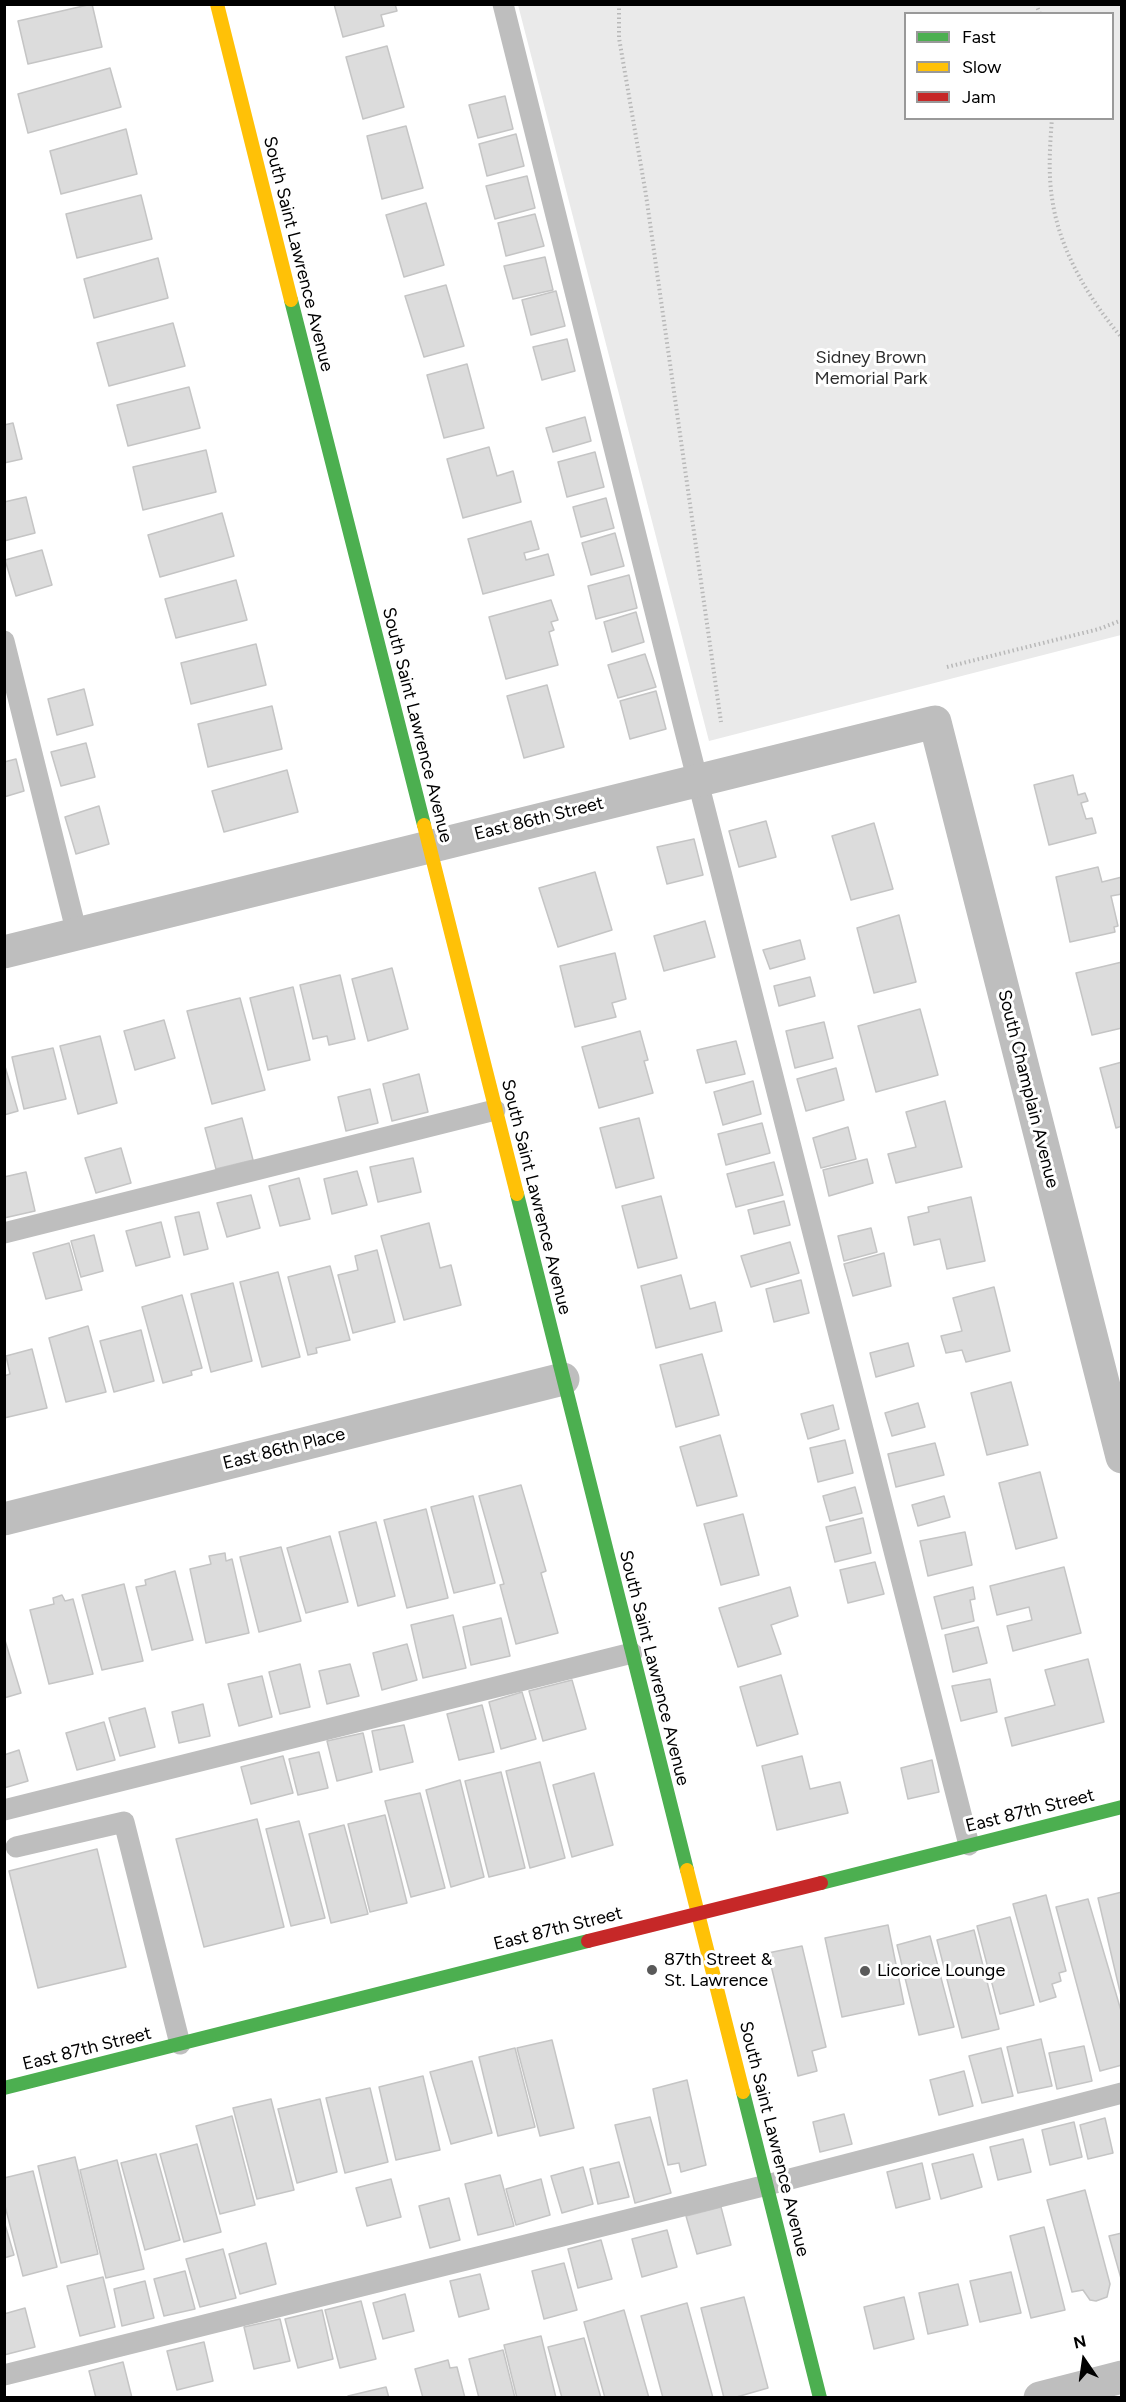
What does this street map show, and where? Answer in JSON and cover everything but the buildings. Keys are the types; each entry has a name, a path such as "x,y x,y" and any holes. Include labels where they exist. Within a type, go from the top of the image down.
{"street":[{"name":"South Saint Lawrence Avenue","path":"217,4 820,2397"},
{"name":"East 86th Street","path":"4,952 935,722"},
{"name":"South Champlain Avenue","path":"935,722 1122,1457"},
{"name":"East 86th Place","path":"4,1519 563,1379"},
{"name":"East 87th Street","path":"4,2088 1122,1807"},
{"path":"1040,2397 1122,2377"}],"lane":[{"path":"503,4 969,1845"},
{"path":"4,641 77,934"},
{"path":"4,1233 495,1110"},
{"path":"4,1810 632,1653"},
{"path":"16,1847 124,1822 180,2044"},
{"path":"4,2375 767,2185 1122,2093"}],"path":[{"path":"619,4 619,38 646,195 678,437 721,722"},
{"path":"1052,120 1051,196 1057,224 1078,273 1099,308 1122,338"},
{"path":"947,667 1099,629 1122,620"}],"green space":[{"name":"Sidney Brown Memorial Park","path":"518,5 1121,5 1121,635 709,741"}],"traffic: fast":[{"path":"291,300 424,825"},
{"path":"517,1194 687,1870"},
{"path":"821,1883 1122,1807"},
{"path":"4,2088 588,1941"},
{"path":"743,2092 820,2398"}],"traffic: slow":[{"path":"217,4 291,300"},
{"path":"424,825 517,1194"},
{"path":"687,1870 743,2092"}],"traffic: jam":[{"path":"588,1941 821,1883"}],"place":[{"name":"87th Street & St. Lawrence","path":"652,1970"},
{"name":"Licorice Lounge","path":"865,1971"}]}
